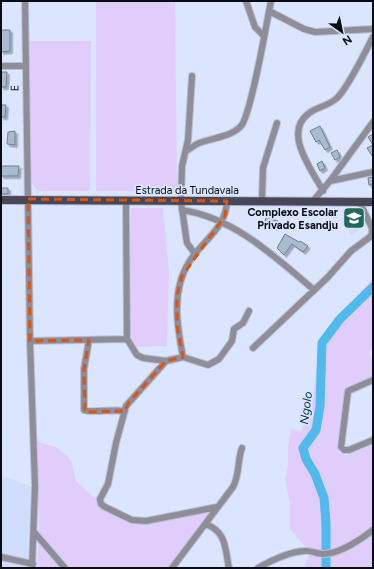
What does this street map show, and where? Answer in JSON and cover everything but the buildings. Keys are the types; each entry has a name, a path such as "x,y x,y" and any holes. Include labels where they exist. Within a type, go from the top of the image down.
{"main road":[{"name":"Estrada da Tundavala","path":"1,200 373,202"}],"street":[{"name":"E","path":"25,1 30,341 34,486 33,566"},
{"path":"246,1 255,27 264,36"},
{"path":"186,151 198,144 233,132 241,126 246,116 271,1"},
{"path":"269,11 304,29 315,32 373,29"},
{"path":"323,190 299,144 299,126 303,118 309,113 338,98 373,37"},
{"path":"1,66 25,66"},
{"path":"192,76 186,151 182,166 181,202 188,243 195,254"},
{"path":"312,201 330,181 373,122"},
{"path":"262,201 263,168 277,123"},
{"path":"330,181 348,179 373,172"},
{"path":"126,201 127,339 137,355 143,358 166,361 183,358 203,364 215,363 230,343 234,329 242,323 249,311"},
{"path":"253,348 314,290 351,251 370,237 372,228 359,201"},
{"path":"183,358 177,326 177,295 182,276 195,254 205,245 222,221 226,212 227,202"},
{"path":"182,210 222,221 260,245 314,290"},
{"path":"30,341 127,339"},
{"path":"89,340 84,369 84,410 88,412 114,409 125,411"},
{"path":"166,361 128,402 116,442 108,484 100,499 105,508 132,520 146,521 217,507"},
{"path":"373,380 348,391 341,447 344,450 349,450 373,440"},
{"path":"172,568 236,481 239,456 242,448"},
{"path":"205,524 213,527 226,543 229,568"},
{"path":"258,568 281,556 306,550 324,554 334,552 364,537 373,530"},
{"path":"34,532 65,568"},
{"path":"1,557 33,566"},
{"path":"166,568 178,560"}],"highlighted area":[{"path":"28,199 227,201 225,216 182,276 177,295 177,326 183,357 166,361 129,402 125,411 85,412 84,369 89,340 30,341"}],"shaded area":[{"path":"96,1 175,1 177,191 96,191"},
{"path":"29,41 91,41 90,191 38,191 31,182"},
{"path":"131,208 163,208 169,271 167,346 136,347 130,337"},
{"name":"Complexo Escolar Privado Esandju","path":"358,208 366,226 350,236 342,211"},
{"path":"373,278 373,350 369,352 373,363 373,376 345,388 337,446 340,453 347,455 373,445 373,568 304,568 310,552 290,529 290,503 285,478 288,467 288,447 291,429 301,431 311,409 320,339"},
{"path":"37,439 41,443 56,447 71,460 76,481 92,496 100,499 101,504 119,515 146,521 217,507 178,560 166,568 37,568 39,530"},
{"path":"1,476 31,486 27,568 1,568"}],"waterway":[{"name":"Ngolo","path":"326,568 326,523 324,498 315,474 306,459 303,448 316,430 320,406 322,343 340,319 373,287"}],"place":[{"name":"Complexo Escolar Privado Esandju","path":"354,218"}]}
